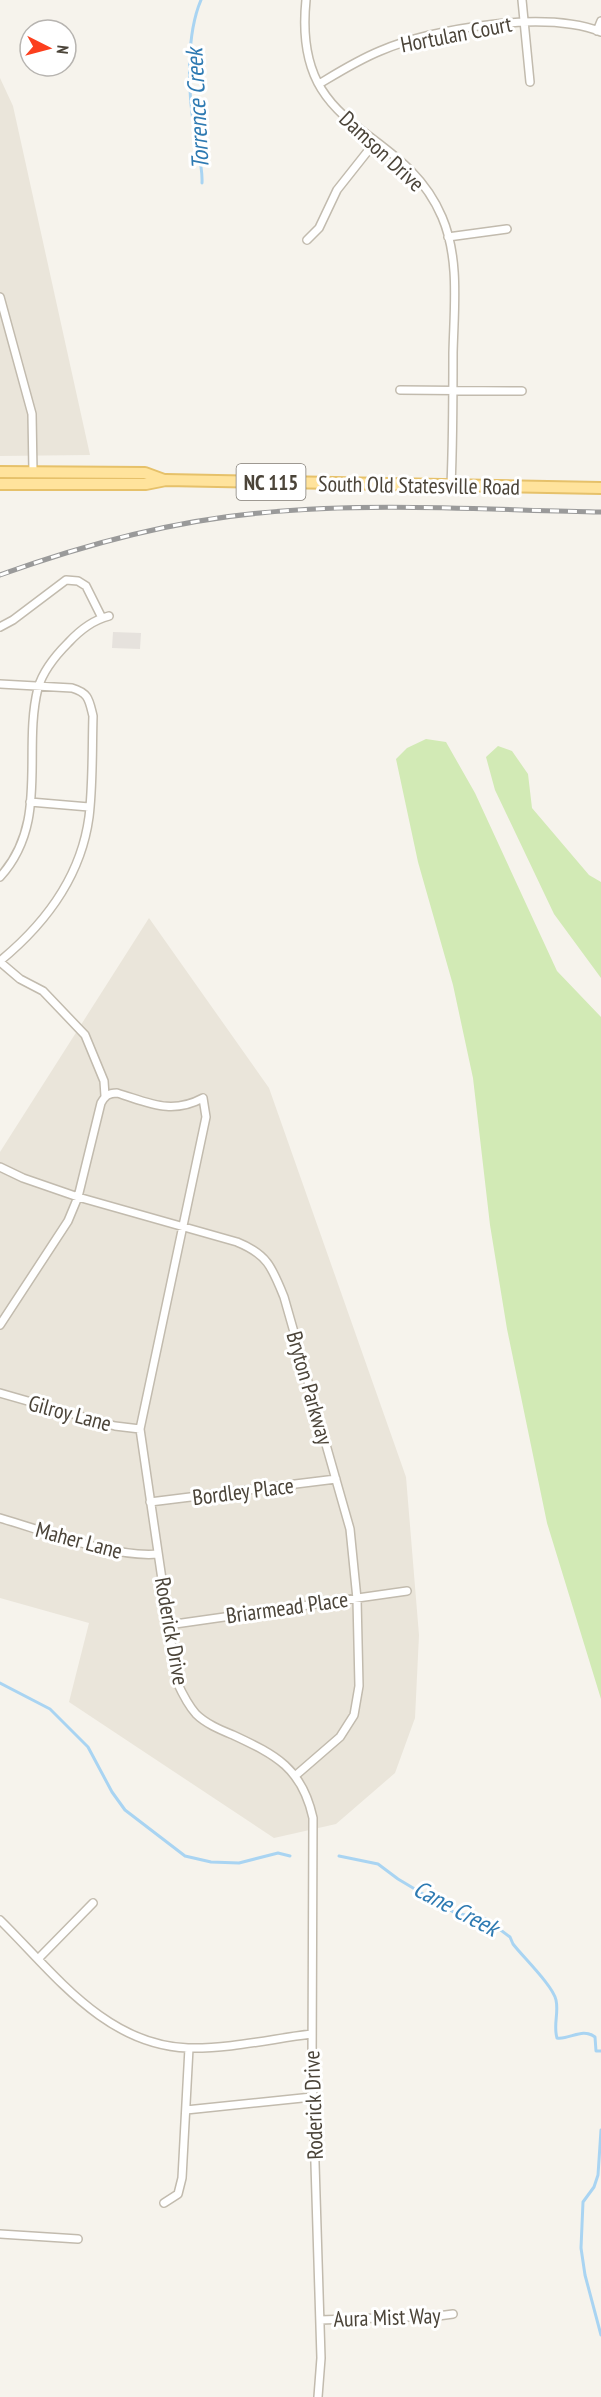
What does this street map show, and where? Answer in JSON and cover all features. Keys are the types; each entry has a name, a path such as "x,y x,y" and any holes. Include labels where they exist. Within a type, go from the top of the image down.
{"main road":[{"name":"South Old Statesville Road","path":"0,472 145,473 166,480"},
{"name":"South Old Statesville Road","path":"0,484 146,484 166,480 601,488"}],"street":[{"name":"Damson Drive","path":"306,0 305,43 310,64 319,84 338,112 400,162 421,183 442,216 454,276 452,485"},
{"path":"522,0 530,82"},
{"path":"599,32 601,21"},
{"name":"Hortulan Court","path":"319,84 379,51 402,42 458,30 508,22 524,22 575,24 599,32"},
{"path":"307,240 319,228 337,190 375,142"},
{"path":"448,237 507,229"},
{"path":"0,297 32,414 33,472"},
{"path":"0,331 9,329"},
{"path":"400,390 522,391"},
{"path":"0,627 13,620 66,580 78,581 86,586 106,617 79,632 56,655 38,687 34,708 30,802 21,848 0,878"},
{"path":"0,684 72,688 82,691 89,700 93,716 89,807 79,858 71,877 48,913 22,943 0,962 20,979 43,991 85,1035 104,1080 105,1096 101,1103 78,1197 68,1221 0,1325"},
{"path":"30,802 89,807"},
{"name":"Roderick Drive","path":"105,1096 117,1093 175,1108 190,1105 203,1098 206,1118 140,1429 177,1682 198,1715 221,1730 280,1760 295,1776 307,1795 314,1831 311,2034 321,2358 318,2397"},
{"name":"Bryton Parkway","path":"0,1167 78,1197 220,1236 255,1249 265,1258 275,1274 284,1297 350,1529 356,1597 359,1686 354,1715 340,1737 295,1776"},
{"name":"Gilroy Lane","path":"0,1393 115,1426 140,1429"},
{"name":"Bordley Place","path":"150,1502 336,1479"},
{"name":"Maher Lane","path":"0,1518 110,1550 138,1556 158,1554"},
{"name":"Briarmead Place","path":"168,1625 407,1591"},
{"path":"39,1958 93,1903"},
{"path":"0,1920 85,2005 116,2027 151,2042 189,2048 311,2034"},
{"path":"164,2203 172,2200 180,2187 189,2048"},
{"path":"186,2110 312,2097"},
{"path":"0,2234 78,2239"},
{"name":"Aura Mist Way","path":"320,2320 453,2314"}],"shaded area":[{"path":"0,78 13,106 90,455 0,456"},
{"path":"113,632 141,633 140,649 112,648"},
{"path":"149,918 269,1088 406,1477 419,1635 415,1718 395,1773 336,1824 274,1838 69,1702 89,1623 0,1598 0,1152"}],"green space":[{"path":"426,739 446,742 475,793 557,971 601,1017 601,1699 547,1523 507,1329 490,1225 473,1078 453,985 418,862 396,759 407,748"},
{"path":"498,746 512,751 528,774 532,808 589,875 601,882 601,978 554,914 495,790 486,757"}],"waterway":[{"name":"Torrence Creek","path":"201,0 193,29 190,80 192,113 202,183"},
{"name":"Cane Creek","path":"0,1683 50,1709 88,1747 112,1792 125,1810 185,1856 211,1862 239,1863 278,1853 290,1856"},
{"name":"Cane Creek","path":"339,1856 378,1864 398,1879 455,1913 486,1919 510,1937 513,1944 554,1994 557,2005 557,2038 581,2033 590,2034 595,2037 596,2051 601,2051"},
{"name":"Cane Creek","path":"601,2130 598,2175 594,2187 583,2202 581,2248 585,2275 601,2335"}],"railway":[{"path":"0,575 96,544 161,528 260,513 388,507 601,512"}]}
